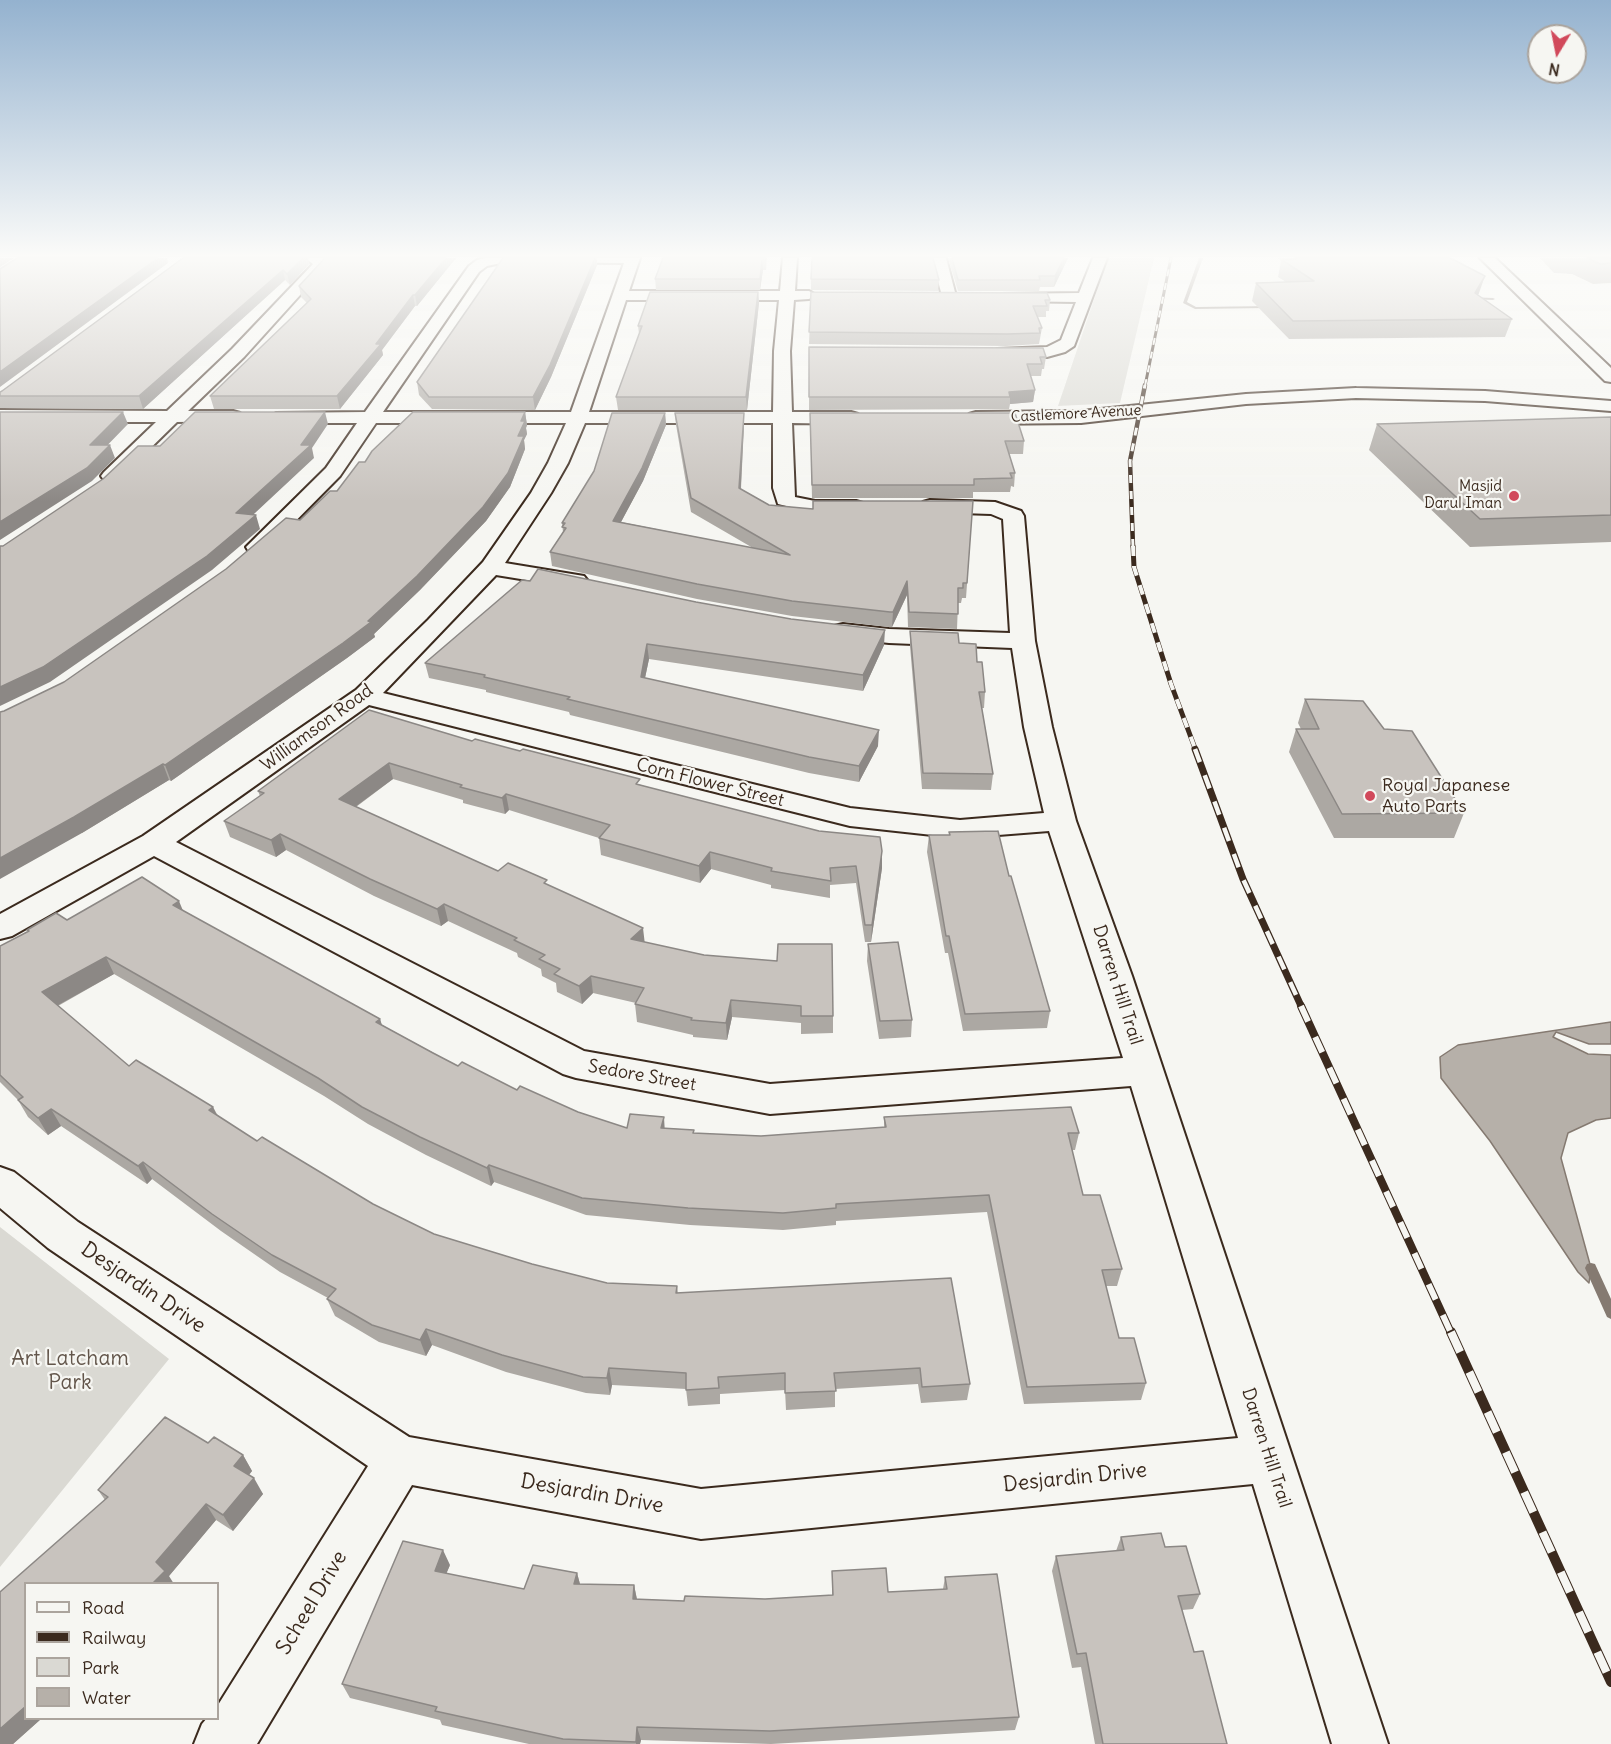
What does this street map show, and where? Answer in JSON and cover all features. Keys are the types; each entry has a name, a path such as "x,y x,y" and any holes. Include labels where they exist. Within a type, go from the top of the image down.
{"street":[{"path":"100,487 251,339"},
{"path":"241,561 326,479 424,339"},
{"name":"Williamson Road","path":"0,928 154,843 365,696 437,625 491,567 541,494 558,463 578,417 606,339"},
{"path":"788,339 781,418 785,500 814,507 881,507"},
{"path":"982,353 1047,352 1059,349 1069,339"},
{"path":"1572,339 1611,377"},
{"name":"Castlemore Avenue","path":"959,418 1081,417 1246,399 1356,393 1485,396 1611,406"},
{"path":"0,416 864,418"},
{"name":"Darren Hill Trail","path":"914,507 995,508 1013,516 1023,641 1038,727 1061,821 1115,976 1360,1744"},
{"path":"491,567 561,577 594,585"},
{"path":"824,628 889,636 1023,641"},
{"name":"Corn Flower Street","path":"365,696 850,817 960,829 1061,821"},
{"name":"Sedore Street","path":"154,843 576,1064 770,1099 1145,1071"},
{"name":"Desjardin Drive","path":"0,1184 63,1235 400,1459 701,1514 1269,1459"},
{"name":"Scheel Drive","path":"222,1744 232,1733 400,1459"}],"green space":[{"path":"1081,339 1135,339 1120,403 1058,406"},
{"name":"Art Latcham Park","path":"0,1227 169,1359 0,1567"}],"water":[{"path":"1611,1022 1611,1044 1589,1044 1556,1032 1553,1037 1588,1054 1611,1055 1611,1118 1596,1120 1568,1133 1561,1158 1591,1268 1589,1283 1578,1272 1490,1141 1441,1078 1440,1057 1458,1045"}],"building":[{"path":"0,339 45,339 0,372"},
{"path":"72,339 204,339 139,396 0,396 0,392"},
{"path":"269,339 379,339 376,344 381,344 337,396 210,396"},
{"path":"447,339 561,339 533,397 429,397 417,382"},
{"path":"637,339 753,339 746,397 616,397"},
{"path":"809,347 1043,348 1046,357 1040,357 1042,364 1027,364 1035,390 1009,392 1010,397 809,397"},
{"path":"0,412 123,412 90,445 110,445 87,468 0,522"},
{"path":"195,412 325,412 301,445 311,445 236,513 256,515 207,556 43,667 0,687 0,546 103,479 138,446 160,446"},
{"path":"413,412 525,412 521,421 525,421 518,436 524,436 508,473 483,507 417,576 368,621 371,622 343,643 165,765 163,764 0,858 0,712 64,682 226,569 286,518 300,520 330,491 337,491 359,462 365,462 372,451"},
{"path":"612,413 665,413 642,468 613,521 790,555 691,498 675,413 744,413 739,488 769,505 813,509 813,501 973,501 967,583 963,583 963,588 958,588 958,614 909,612 907,581 893,612 890,612 792,601 697,584 550,552 566,528 562,527 565,523 562,523 594,471"},
{"path":"810,413 1015,413 1024,441 1005,441 1015,473 1010,473 1012,478 974,479 974,485 812,485"},
{"name":"Masjid Darul Iman","path":"1611,417 1611,515 1480,519 1377,424"},
{"path":"538,569 791,619 885,630 863,675 647,644 641,677 879,730 859,766 809,757 567,699 570,697 484,677 485,675 425,663 522,580 530,581"},
{"path":"910,631 958,633 959,643 976,644 977,662 982,662 985,692 979,692 993,774 923,773"},
{"name":"Royal Japanese Auto Parts","path":"1305,699 1363,701 1384,729 1412,731 1464,813 1342,814 1296,729 1319,729"},
{"path":"369,710 472,741 475,739 520,751 523,749 640,779 636,784 819,831 880,837 882,851 872,925 865,925 856,866 830,868 831,881 771,871 772,868 710,852 699,866 599,838 610,825 506,794 502,798 460,787 462,785 389,763 339,799 498,871 508,863 547,880 544,883 643,928 631,939 704,955 777,961 778,944 832,944 833,1016 801,1016 801,1006 731,1000 726,1023 691,1020 692,1018 635,1004 644,988 591,976 579,986 554,974 560,969 539,959 545,955 514,940 517,938 444,904 437,909 370,879 280,834 271,840 224,821 264,793 258,791"},
{"path":"998,831 1009,876 1011,876 1050,1011 965,1014 949,936 946,936 929,835 950,835 949,832"},
{"path":"142,877 179,901 173,905 380,1019 376,1022 458,1066 462,1062 517,1090 520,1086 578,1112 627,1128 630,1114 664,1117 661,1128 694,1130 693,1133 761,1136 886,1127 884,1117 1071,1107 1079,1133 1068,1133 1083,1195 1100,1195 1122,1269 1102,1270 1119,1338 1134,1338 1146,1383 1027,1387 989,1195 836,1204 836,1208 783,1213 688,1208 582,1198 489,1165 487,1168 420,1137 362,1107 318,1078 106,957 42,992 129,1066 136,1060 213,1107 209,1110 257,1141 262,1137 373,1204 434,1234 532,1264 607,1283 677,1286 676,1293 951,1278 970,1384 922,1387 920,1368 834,1373 836,1391 785,1393 785,1373 718,1377 719,1388 686,1390 686,1373 609,1368 607,1378 583,1377 502,1355 426,1329 420,1340 372,1325 327,1299 336,1289 272,1255 212,1214 143,1162 138,1166 51,1109 38,1118 18,1100 23,1097 0,1075 0,946 29,931 27,930 56,913 67,920"},
{"path":"898,942 912,1020 880,1021 868,944"},
{"path":"165,1417 208,1443 214,1437 243,1455 234,1466 254,1478 223,1515 206,1504 156,1562 165,1571 154,1582 24,1582 24,1708 0,1729 0,1592 108,1497 98,1490"},
{"path":"1161,1533 1165,1547 1186,1546 1200,1594 1178,1596 1194,1652 1203,1651 1227,1744 1103,1744 1086,1653 1077,1654 1056,1556 1124,1550 1121,1537"},
{"path":"403,1541 443,1550 435,1571 524,1589 533,1565 577,1573 574,1584 634,1585 633,1599 684,1601 685,1596 765,1599 833,1595 832,1571 886,1568 888,1592 947,1589 945,1577 997,1574 1019,1717 770,1731 637,1727 636,1742 563,1739 435,1711 437,1707 342,1684"}],"waterway":[{"path":"1591,1268 1611,1313"}],"railway":[{"path":"1145,386 1154,339"},
{"path":"1133,547 1130,461 1145,385"},
{"path":"1133,546 1134,567 1171,684 1196,751"},
{"path":"1195,749 1243,879 1302,1008"},
{"path":"1301,1006 1451,1333"},
{"path":"1451,1332 1611,1682"}],"place":[{"name":"Masjid Darul Iman","path":"1514,496"},
{"name":"Royal Japanese Auto Parts","path":"1370,796"}]}
